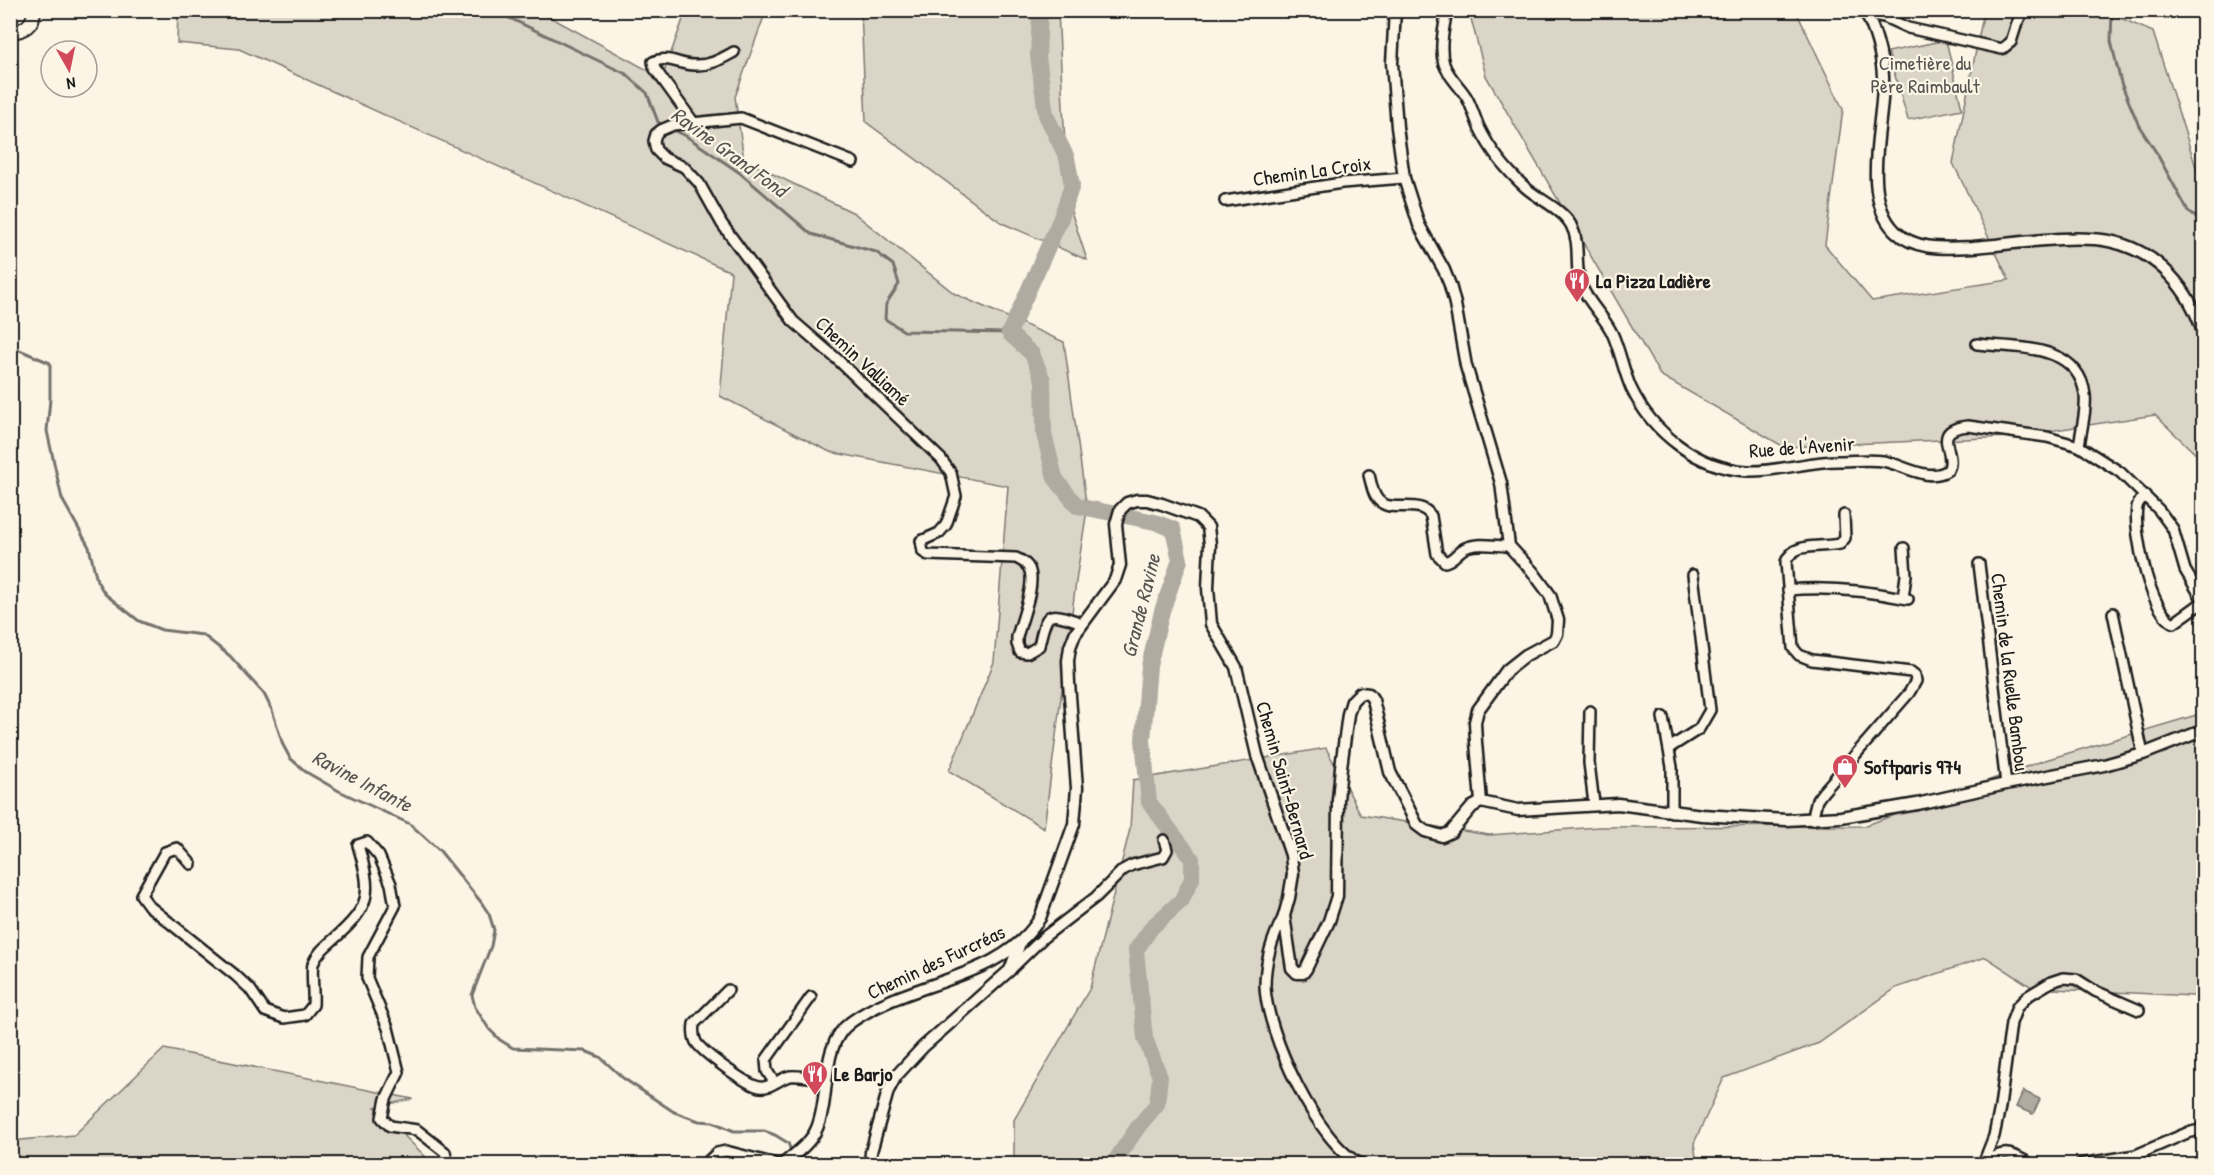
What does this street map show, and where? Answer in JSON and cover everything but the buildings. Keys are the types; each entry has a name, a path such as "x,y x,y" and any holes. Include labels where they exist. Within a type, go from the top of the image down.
{"main road":[{"path":"10,32 22,31 31,24 34,10"}],"street":[{"path":"1395,10 1392,63 1404,178 1419,225 1450,285 1469,377 1501,483 1509,546 1550,595 1556,610 1558,628 1554,640 1526,655 1507,670 1478,710 1475,722 1481,802"},
{"name":"Rue de l'Avenir","path":"1447,10 1442,47 1444,63 1451,78 1467,98 1480,129 1508,170 1527,189 1564,216 1571,224 1578,248 1580,282 1586,296 1610,328 1620,349 1631,388 1647,413 1667,437 1683,448 1718,465 1745,471 1773,471 1833,461 1882,461 1930,475 1944,473 1948,470 1951,459 1946,445 1947,437 1951,431 1968,426 2047,437 2079,446 2120,472 2145,495 2173,529 2185,570 2200,591 2203,602 2174,623 2167,620 2157,605 2145,570 2137,522 2137,505 2145,495"},
{"path":"1865,12 1884,17 1908,28 2002,48 2011,42 2017,22 2024,10"},
{"path":"1865,12 1881,59 1883,77 1876,174 1877,196 1887,221 1895,231 1916,243 1940,248 2078,239 2109,242 2134,249 2168,271 2184,290 2198,317 2204,336"},
{"path":"694,123 655,69 653,62 657,60 677,61 692,65 711,64 734,52"},
{"name":"Chemin Valliamé","path":"853,162 741,118 673,125 656,134 654,141 656,150 664,158 684,166 699,183 722,224 793,321 838,360 941,459 951,473 956,496 950,516 939,533 921,541 923,552 928,555 1016,558 1024,562 1030,569 1031,575 1030,588 1017,637 1020,652 1027,653 1039,646 1044,622 1050,616 1058,615 1083,623"},
{"name":"Chemin La Croix","path":"1225,201 1342,183 1404,178"},
{"path":"1977,344 2045,351 2061,357 2072,367 2080,379 2085,395 2079,446"},
{"path":"1369,475 1376,497 1382,503 1391,506 1419,506 1428,511 1431,516 1437,554 1445,562 1469,547 1509,546"},
{"name":"Chemin Saint-Bernard","path":"1116,524 1120,510 1127,503 1147,500 1198,517 1208,527 1210,544 1208,588 1211,624 1236,667 1257,755 1291,855 1293,874 1290,898 1270,948 1266,967 1265,989 1272,1026 1301,1091 1327,1135 1340,1150 1361,1164"},
{"path":"1812,820 1817,800 1909,693 1916,681 1915,675 1911,672 1812,660 1799,655 1793,648 1787,558 1798,548 1840,544 1845,538 1844,515"},
{"name":"Chemin des Furcréas","path":"787,1161 809,1142 817,1128 831,1053 841,1031 851,1022 890,1002 992,960 1020,943 1032,932 1040,918 1074,824 1077,788 1068,661 1070,647 1075,634 1115,580 1120,565 1116,524"},
{"path":"1788,590 1833,588 1906,598 1904,548"},
{"name":"Chemin de la Ruelle Bambou","path":"1979,564 2006,784"},
{"path":"1669,748 1699,729 1710,710 1693,575"},
{"path":"2114,614 2143,754"},
{"path":"1284,916 1292,968 1297,973 1303,973 1329,921 1337,896 1338,800 1341,767 1348,714 1352,701 1360,693 1369,694 1373,700 1390,772 1417,825 1425,831 1442,836 1451,832 1472,807 1481,802 1518,810 1618,804 1672,812 1812,820 1866,814 2104,765 2143,754 2204,730"},
{"path":"1590,711 1589,763 1594,804"},
{"path":"1663,717 1673,784 1672,812"},
{"path":"870,1164 871,1152 888,1091 896,1076 922,1047 1044,937 1096,897 1123,870 1163,856 1167,850 1164,840"},
{"path":"191,864 177,848 165,852 141,895 149,906 250,989 265,1011 284,1018 305,1015 314,1005 313,965 321,951 364,907 368,887 358,845 367,842 379,856 391,884 395,906 368,957 368,978 388,1028 399,1072 386,1099 382,1118 390,1126 417,1130 445,1152 448,1164"},
{"path":"1010,969 1020,943"},
{"path":"992,960 1007,960 1010,969"},
{"path":"1984,1164 1996,1126 2011,1023 2018,1007 2028,996 2050,982 2063,978 2076,979 2095,991 2139,1010"},
{"path":"728,990 694,1024 693,1031 697,1044 742,1080 758,1087 766,1087 791,1076 827,1077"},
{"path":"774,1082 767,1071 766,1060 811,997"},
{"path":"2081,1164 2136,1155 2187,1133 2204,1129"},
{"path":"705,1164 717,1153 726,1151 776,1164"},
{"path":"1984,1164 1992,1158 2009,1153 2031,1164"}],"green space":[{"path":"178,11 539,11 662,78 686,11 766,11 735,97 744,160 854,213 955,294 1064,342 1087,510 1044,828 949,771 994,662 1008,486 830,452 720,396 731,272 239,49 177,43"},
{"path":"861,11 1058,11 1068,202 1087,260 1002,223 866,122"},
{"path":"1469,11 1796,11 1843,109 1825,245 1872,301 2009,280 1953,163 1984,11 2104,11 2153,32 2203,189 2203,461 2155,415 2009,437 1784,447 1660,375 1486,76"},
{"name":"Cimetière du Père Raimbault","path":"1946,40 1962,109 1908,120 1888,52"},
{"path":"2203,713 2204,989 2193,996 2033,988 1986,957 1896,988 1819,1043 1724,1078 1694,1143 1697,1164 1014,1164 1014,1120 1090,988 1130,829 1133,780 1326,748 1361,815 1489,835 1598,827 1864,826 2042,761"},
{"path":"164,1049 413,1099 375,1107 433,1164 11,1164 11,1141 74,1135"}],"shaded area":[{"path":"2023,1091 2040,1099 2033,1114 2016,1107"}],"waterway":[{"name":"Ravine Grand Fond","path":"493,10 626,74 647,93 658,122 664,125"},
{"name":"Grande Ravine","path":"1040,10 1038,56 1046,115 1067,158 1072,185 1061,218 1009,333 1032,354 1043,380 1044,434 1055,478 1077,506 1155,522 1173,529 1180,560 1162,611 1149,666 1143,740 1149,802 1192,859 1192,879 1181,901 1152,927 1136,950 1145,1038 1160,1077 1157,1104 1113,1164"},
{"path":"2112,10 2111,41 2121,83 2139,126 2188,211 2204,224"},
{"name":"Ravine Grand Fond","path":"670,128 686,136 740,173 811,234 876,252 893,265 899,284 886,304 885,319 904,331 1009,333"},
{"name":"Ravine Infante","path":"10,346 50,363 47,431 62,499 89,547 97,581 105,594 139,621 162,630 203,635 230,656 264,694 290,758 306,772 339,791 410,824 440,851 481,902 489,914 494,930 491,946 472,995 475,1007 489,1029 513,1048 585,1051 600,1057 623,1078 674,1112 699,1121 713,1122 734,1131 764,1131 775,1135 788,1143 796,1164"}],"place":[{"name":"La Pizza Ladière","path":"1577,304"},
{"name":"Softparis 974","path":"1845,790"},
{"name":"Le Barjo","path":"815,1097"}]}
